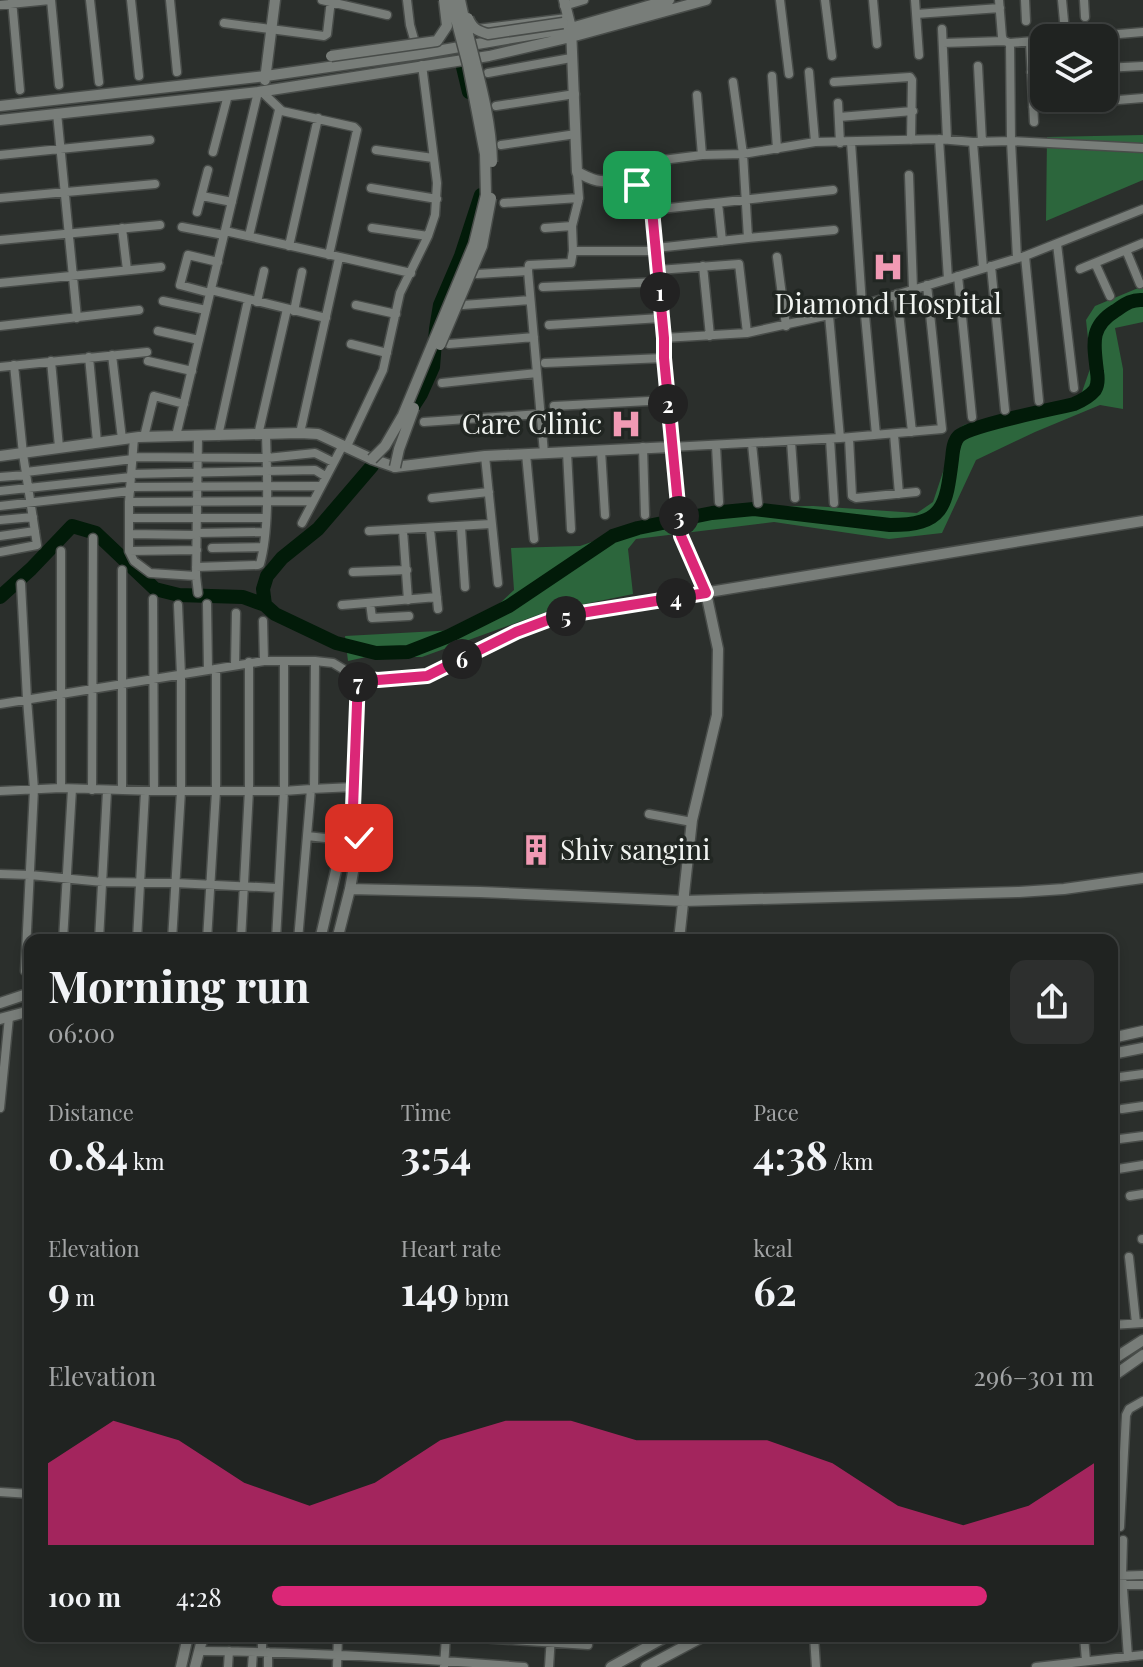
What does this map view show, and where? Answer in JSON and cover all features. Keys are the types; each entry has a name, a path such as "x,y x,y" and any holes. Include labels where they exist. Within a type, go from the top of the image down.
{"street":[{"path":"0,5 51,0 59,85"},
{"path":"90,0 99,82"},
{"path":"131,0 139,76"},
{"path":"170,0 177,72"},
{"path":"176,436 224,233 266,76 275,0"},
{"path":"224,23 326,35 328,0 387,15"},
{"path":"407,0 410,25 419,54"},
{"path":"313,69 331,56 437,41 447,26 444,0"},
{"path":"372,459 385,446 403,415 474,244 486,195 485,154 468,65 451,0"},
{"path":"462,0 472,27 488,34 568,26"},
{"path":"395,467 411,415 482,246 492,191 492,148 462,0"},
{"path":"544,453 528,271 529,265 571,263 572,226 579,198 575,94 564,3 584,0"},
{"path":"0,120 261,91 489,56 568,26 669,0"},
{"path":"0,106 266,76 419,54 706,0"},
{"path":"780,0 789,74"},
{"path":"825,0 832,56"},
{"path":"873,0 877,44"},
{"path":"915,0 919,55"},
{"path":"1025,0 1026,21"},
{"path":"1062,0 1064,21"},
{"path":"1084,0 1085,17"},
{"path":"12,2 20,90"},
{"path":"916,14 1000,4 1002,37 1007,42 1011,141 1021,257 1039,401"},
{"path":"475,29 568,26"},
{"path":"942,29 948,279"},
{"path":"1118,34 1143,32"},
{"path":"943,43 1030,42"},
{"path":"488,73 571,58"},
{"path":"302,523 383,370 400,293 435,215 437,199 422,65"},
{"path":"978,66 978,142 987,267 1005,410"},
{"path":"1118,67 1143,66"},
{"path":"809,72 815,142"},
{"path":"772,76 777,149"},
{"path":"834,82 910,77 913,111 911,140"},
{"path":"733,82 743,154 748,238"},
{"path":"261,91 279,110 357,130 329,255"},
{"path":"496,106 575,94"},
{"path":"213,152 228,95"},
{"path":"697,95 702,155"},
{"path":"1118,100 1143,98"},
{"path":"30,102 31,116"},
{"path":"838,103 840,143"},
{"path":"249,236 279,110"},
{"path":"839,117 913,111"},
{"path":"1033,112 1034,122"},
{"path":"57,113 77,318"},
{"path":"289,246 318,118"},
{"path":"501,145 576,134"},
{"path":"637,185 647,162 702,155 743,154 815,142 943,139 1143,148"},
{"path":"0,155 150,140"},
{"path":"851,142 876,435"},
{"path":"376,150 433,158"},
{"path":"197,212 208,170"},
{"path":"577,172 598,182 626,181 637,185 652,210 681,536 706,593 718,649 717,715 692,822 680,934"},
{"path":"909,175 913,289"},
{"path":"0,198 155,184"},
{"path":"371,188 437,199"},
{"path":"652,210 833,190"},
{"path":"202,196 232,202"},
{"path":"504,203 579,198"},
{"path":"718,203 722,241"},
{"path":"664,338 747,333 829,315 1021,257 1143,209"},
{"path":"0,240 160,225"},
{"path":"545,228 572,226"},
{"path":"182,227 249,236 411,273"},
{"path":"122,228 127,270"},
{"path":"372,228 428,236"},
{"path":"573,251 656,250 834,230"},
{"path":"1080,269 1143,243"},
{"path":"1057,244 1074,388"},
{"path":"1126,250 1140,284"},
{"path":"218,262 188,255 180,285 326,318"},
{"path":"777,257 786,326"},
{"path":"300,433 339,258"},
{"path":"543,287 659,276 703,266 735,263 740,265 747,333"},
{"path":"1095,263 1110,296"},
{"path":"703,266 710,336"},
{"path":"0,283 161,267"},
{"path":"218,436 253,301 264,271"},
{"path":"477,274 528,271"},
{"path":"184,404 154,396 133,458 129,551 134,561 150,573 196,572 258,565 263,547 267,471 262,435 290,310 302,272"},
{"path":"958,276 972,417"},
{"path":"0,456 139,437 300,433 318,434 395,467 485,456 752,444 941,430 927,285"},
{"path":"897,294 912,432"},
{"path":"463,305 530,300"},
{"path":"163,301 206,310"},
{"path":"356,305 396,314"},
{"path":"0,326 139,310"},
{"path":"829,315 852,496 916,492"},
{"path":"549,325 661,318"},
{"path":"158,331 199,340"},
{"path":"449,344 534,337"},
{"path":"351,344 387,353"},
{"path":"0,367 112,355 148,356 192,371"},
{"path":"112,355 122,439"},
{"path":"89,357 97,442"},
{"path":"545,363 664,358"},
{"path":"51,361 59,447"},
{"path":"0,552 37,546 14,365"},
{"path":"442,383 537,373"},
{"path":"554,406 668,400"},
{"path":"424,422 540,414"},
{"path":"894,434 899,494"},
{"path":"198,436 198,593"},
{"path":"830,439 834,503"},
{"path":"791,441 795,498"},
{"path":"752,444 758,503"},
{"path":"716,446 719,502"},
{"path":"643,447 645,515"},
{"path":"601,450 605,515"},
{"path":"567,452 571,529"},
{"path":"0,477 133,458 267,458 315,453 333,462"},
{"path":"526,454 534,539"},
{"path":"485,456 498,583"},
{"path":"0,506 31,503 198,471 315,470 325,476"},
{"path":"0,491 130,482 198,486 319,486"},
{"path":"432,498 489,492"},
{"path":"129,502 312,501"},
{"path":"0,520 33,517"},
{"path":"129,518 265,518"},
{"path":"0,704 264,661 315,661 341,666 358,678 378,680 427,676 516,632 556,617 1143,521"},
{"path":"369,531 491,524"},
{"path":"461,527 465,587"},
{"path":"430,529 438,609"},
{"path":"403,530 408,600"},
{"path":"0,536 35,531"},
{"path":"129,534 264,532"},
{"path":"92,790 93,538"},
{"path":"212,548 263,547"},
{"path":"129,551 197,550"},
{"path":"61,551 61,788"},
{"path":"122,570 122,790"},
{"path":"353,572 407,570"},
{"path":"21,584 34,789 27,934"},
{"path":"342,605 437,597"},
{"path":"137,934 149,791 153,599"},
{"path":"370,603 372,618 409,616"},
{"path":"207,604 216,791 207,934"},
{"path":"172,934 181,791 178,605"},
{"path":"235,665 236,613"},
{"path":"263,621 264,661"},
{"path":"276,934 284,791 284,661"},
{"path":"299,934 312,789 315,661"},
{"path":"241,934 249,790 249,662"},
{"path":"339,934 359,838 353,808 358,678"},
{"path":"0,791 61,788 284,791 354,787"},
{"path":"63,934 72,789"},
{"path":"99,934 107,791"},
{"path":"321,934 353,808"},
{"path":"649,814 692,822"},
{"path":"307,836 343,840"},
{"path":"0,874 103,882 278,888"},
{"path":"350,889 683,901 1036,892 1143,878"},
{"path":"0,1003 24,995"},
{"path":"0,1108 4,1018 24,1013"},
{"path":"1118,1037 1143,1031"},
{"path":"1118,1053 1143,1048"},
{"path":"1118,1077 1143,1074"},
{"path":"1122,1109 1143,1106"},
{"path":"1118,1139 1143,1136"},
{"path":"1118,1169 1143,1165"},
{"path":"1130,1196 1143,1194"},
{"path":"1118,1325 1140,1323 1129,1257"},
{"path":"1118,1356 1143,1340"},
{"path":"1118,1373 1143,1355"},
{"path":"1120,1527 1126,1415 1129,1409 1143,1401"},
{"path":"0,1492 24,1494"},
{"path":"1123,1540 1122,1580 1128,1657"},
{"path":"1122,1580 1143,1575"},
{"path":"1118,1578 1143,1585"},
{"path":"181,1667 187,1642"},
{"path":"195,1667 202,1642"},
{"path":"252,1667 261,1652 262,1642"},
{"path":"337,1667 338,1642"},
{"path":"444,1664 447,1642"},
{"path":"549,1667 551,1642"},
{"path":"566,1642 588,1645"},
{"path":"611,1667 656,1642"},
{"path":"646,1667 693,1642"},
{"path":"814,1642 816,1667"},
{"path":"1084,1642 1086,1661"},
{"path":"200,1651 337,1655 524,1667"},
{"path":"228,1667 229,1651"},
{"path":"261,1652 268,1667"},
{"path":"1036,1667 1143,1655"}],"green space":[{"path":"1143,135 1143,180 1046,221 1047,137"},
{"path":"1143,286 1143,322 1115,328 1123,369 1123,409 1100,405 976,460 942,533 889,539 774,522 636,539 628,549 633,594 546,612 422,657 366,657 348,661 345,636 456,630 499,604 514,590 511,548 580,546 641,525 751,507 813,506 917,513 933,502 957,430 964,425 1076,400 1091,366 1086,320 1095,306"}],"waterway":[{"path":"463,67 469,92"},
{"path":"405,419 433,367 440,305 461,256 481,195"},
{"path":"372,466 318,529 282,558 267,576 263,589 265,605 275,614 336,643 376,653 408,652 449,636 509,606 613,536 638,528 712,513 754,509 890,525 932,517 944,501 959,436 995,422 1074,404 1088,396 1097,384 1095,337 1101,323 1125,305 1143,300"},
{"path":"0,597 72,526 96,533 155,589 179,595 243,597 265,605"}],"place":[{"name":"Diamond Hospital","path":"888,267"},
{"name":"Care Clinic","path":"626,424"},
{"name":"Shiv sangini","path":"536,850"}],"route":[{"path":"359,838 353,808 358,678 378,680 427,676 516,632 556,617 706,593 681,536 652,210 637,185"}]}
